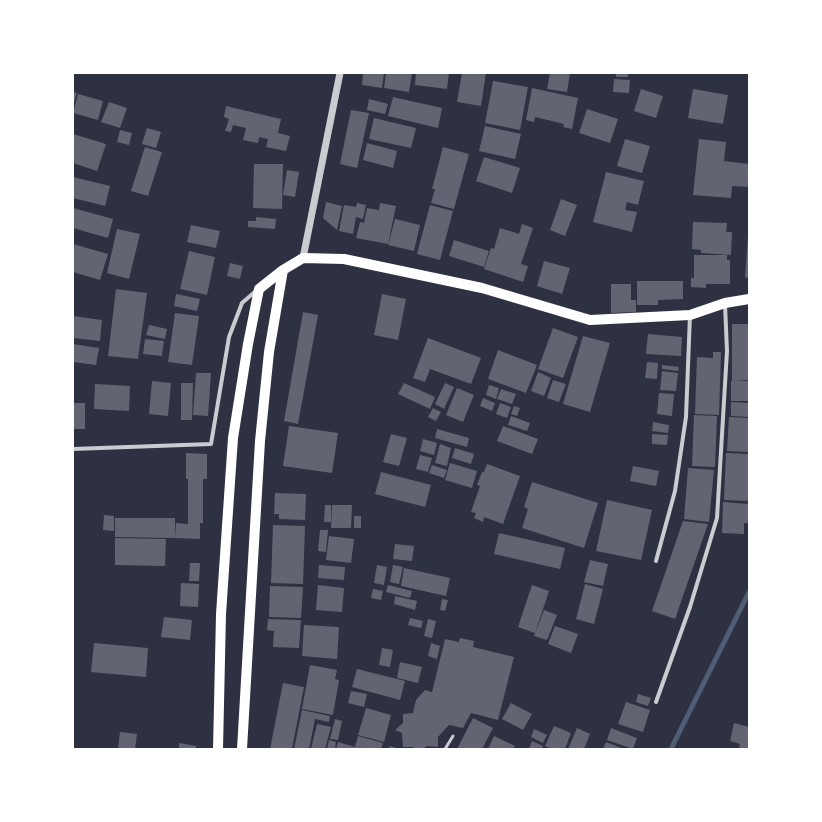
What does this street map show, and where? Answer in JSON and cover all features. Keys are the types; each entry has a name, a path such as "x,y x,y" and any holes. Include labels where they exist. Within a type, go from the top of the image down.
{"main road":[{"path":"218,749 221,614 233,438 248,344 259,289 282,270 303,258 344,259 482,288 590,320 690,315 724,303 749,299"},
{"path":"242,749 260,441 269,352 282,270"}],"street":[{"path":"303,258 340,73"},
{"path":"73,449 211,444 229,336 242,303 259,289"},
{"path":"656,702 690,607 717,518 727,351 724,303"},
{"path":"656,561 675,491 686,417 690,315"}],"lane":[{"path":"445,749 453,736"}],"building":[{"path":"363,73 384,73 382,88 362,85"},
{"path":"386,73 412,73 409,92 384,88"},
{"path":"416,73 449,73 447,89 415,85"},
{"path":"462,73 486,73 481,106 457,102"},
{"path":"550,73 570,73 567,92 547,89"},
{"path":"616,73 628,73 628,77 616,77"},
{"path":"614,79 630,80 629,93 613,92"},
{"path":"493,81 528,87 520,130 485,123"},
{"path":"532,88 578,98 572,129 563,127 564,124 535,117 534,122 526,120"},
{"path":"641,89 663,96 656,118 634,111"},
{"path":"693,89 728,95 723,124 688,118"},
{"path":"73,92 77,93 73,105"},
{"path":"78,94 103,101 98,120 73,113"},
{"path":"393,97 442,108 438,128 388,116"},
{"path":"369,99 388,104 385,114 367,110"},
{"path":"109,102 127,108 120,128 101,122"},
{"path":"226,106 281,119 278,133 290,136 286,151 266,147 268,139 259,137 258,143 243,140 246,128 233,125 231,132 225,131 229,119 224,117"},
{"path":"587,109 618,119 610,143 579,133"},
{"path":"351,110 369,113 357,168 340,164"},
{"path":"374,118 416,128 411,148 369,139"},
{"path":"485,126 521,134 515,159 479,151"},
{"path":"147,128 161,132 156,148 142,144"},
{"path":"120,130 132,133 129,145 117,142"},
{"path":"73,134 106,144 97,171 73,163"},
{"path":"625,139 650,146 642,173 617,166"},
{"path":"699,139 726,142 724,161 749,164 749,187 732,186 731,198 693,195"},
{"path":"367,143 397,151 393,168 363,160"},
{"path":"145,147 162,152 148,196 131,191"},
{"path":"443,147 469,154 454,209 431,203 435,189 432,189"},
{"path":"484,157 520,168 512,193 476,181"},
{"path":"254,164 283,164 282,209 253,208"},
{"path":"287,170 299,172 295,197 283,195"},
{"path":"606,172 644,181 638,205 627,202 625,210 637,212 632,232 593,222"},
{"path":"73,177 110,186 105,206 73,198"},
{"path":"561,199 577,205 565,236 550,230"},
{"path":"326,202 342,206 337,230 323,218"},
{"path":"357,203 366,205 363,219 356,217 353,234 339,231 344,205 356,207"},
{"path":"380,203 396,206 388,244 356,238 360,222 364,223 367,208 379,210"},
{"path":"430,205 453,211 440,260 417,254"},
{"path":"73,208 113,219 108,238 73,228"},
{"path":"256,217 276,219 275,229 248,227 248,221 256,221"},
{"path":"395,219 420,225 414,251 388,245"},
{"path":"693,222 727,223 726,232 732,232 731,255 701,253 701,250 692,249"},
{"path":"522,224 533,228 521,264 528,266 523,282 484,269 491,248 494,249 500,228 519,234"},
{"path":"191,225 220,231 216,248 187,242"},
{"path":"117,229 140,234 129,279 107,273"},
{"path":"748,235 749,277 745,278"},
{"path":"454,240 489,251 484,267 449,256"},
{"path":"73,244 108,254 100,280 73,272"},
{"path":"189,251 215,257 207,295 180,289"},
{"path":"694,255 727,255 727,260 730,260 730,284 706,284 706,288 691,287 691,278 694,278"},
{"path":"544,261 570,268 562,294 537,286"},
{"path":"230,263 243,266 240,279 227,276"},
{"path":"637,281 683,281 683,299 658,300 658,305 637,305"},
{"path":"611,284 631,284 631,300 636,300 636,312 611,313"},
{"path":"116,289 147,293 138,359 108,356"},
{"path":"176,294 200,299 197,311 174,306"},
{"path":"382,294 406,299 398,340 374,335"},
{"path":"303,312 318,315 298,424 284,421"},
{"path":"175,313 199,316 192,365 168,362"},
{"path":"73,316 102,320 100,341 73,338"},
{"path":"732,324 749,324 749,380 732,381"},
{"path":"149,325 167,329 165,339 146,335"},
{"path":"553,328 578,337 563,378 538,369"},
{"path":"648,334 682,337 681,356 646,354"},
{"path":"583,336 610,343 590,412 563,404"},
{"path":"428,338 481,358 471,384 430,369 425,382 413,378"},
{"path":"145,339 164,341 162,356 143,354"},
{"path":"73,344 99,348 96,365 73,362"},
{"path":"498,350 537,365 526,393 488,379"},
{"path":"713,352 721,352 719,415 695,414 697,357 713,358"},
{"path":"647,362 658,363 657,379 645,378"},
{"path":"662,365 679,367 678,371 662,369"},
{"path":"662,371 678,373 676,391 660,390"},
{"path":"538,372 551,378 544,396 531,391"},
{"path":"196,373 211,373 208,416 193,415"},
{"path":"553,380 566,384 559,402 547,398"},
{"path":"152,381 171,383 168,416 149,414"},
{"path":"731,381 749,381 749,401 731,401"},
{"path":"181,383 193,383 192,420 181,420"},
{"path":"404,383 435,397 430,409 398,394"},
{"path":"445,383 454,387 444,409 435,404"},
{"path":"95,384 130,386 129,411 94,409"},
{"path":"489,385 499,388 496,399 486,395"},
{"path":"457,388 474,395 463,422 446,415"},
{"path":"501,389 516,394 512,404 497,399"},
{"path":"659,393 674,394 672,416 657,414"},
{"path":"483,398 495,403 492,411 480,406"},
{"path":"731,402 749,403 749,417 731,416"},
{"path":"73,403 85,403 85,429 73,429"},
{"path":"500,403 511,407 507,418 496,414"},
{"path":"514,406 520,408 517,416 511,414"},
{"path":"433,408 441,412 436,421 428,417"},
{"path":"694,415 717,416 715,467 692,466"},
{"path":"511,416 530,423 527,431 508,425"},
{"path":"729,417 749,418 749,452 727,451"},
{"path":"653,422 669,425 668,433 652,431"},
{"path":"289,426 338,433 332,473 283,466"},
{"path":"503,426 538,439 532,454 497,441"},
{"path":"437,429 469,438 467,447 435,438"},
{"path":"391,434 407,438 399,466 383,462"},
{"path":"652,434 668,435 667,445 652,444"},
{"path":"423,439 437,443 434,455 420,451"},
{"path":"440,444 451,448 447,466 435,463"},
{"path":"455,448 474,454 471,464 452,458"},
{"path":"186,453 207,454 207,479 186,479"},
{"path":"726,453 749,454 749,501 724,500"},
{"path":"420,455 432,458 428,472 416,469"},
{"path":"450,463 477,471 472,488 445,480"},
{"path":"487,464 520,476 503,524 484,517 483,522 474,518 476,513 471,512 480,486 477,485"},
{"path":"432,465 447,470 444,478 429,473"},
{"path":"633,466 659,471 656,486 630,481"},
{"path":"688,468 714,470 709,522 684,519"},
{"path":"381,472 431,485 425,507 375,494"},
{"path":"188,479 203,479 203,523 200,523 200,539 175,538 176,523 188,524"},
{"path":"532,482 598,503 584,548 522,528 528,509 524,507"},
{"path":"275,493 306,494 305,520 279,519 279,514 274,514"},
{"path":"607,500 652,510 641,560 596,551"},
{"path":"723,502 749,504 749,523 744,523 744,534 722,533"},
{"path":"325,505 331,505 331,522 324,522"},
{"path":"332,505 352,505 351,528 331,528"},
{"path":"104,515 114,516 114,531 103,530"},
{"path":"354,516 361,516 361,528 354,528"},
{"path":"115,518 175,518 175,538 115,537"},
{"path":"683,521 708,524 675,619 652,611"},
{"path":"273,525 305,526 303,584 271,583"},
{"path":"320,530 328,530 326,552 318,551"},
{"path":"499,533 565,548 560,569 494,554"},
{"path":"329,536 354,539 351,563 326,560"},
{"path":"115,538 166,539 165,566 115,565"},
{"path":"395,544 414,546 412,561 393,559"},
{"path":"590,560 608,564 603,586 584,582"},
{"path":"190,563 200,563 199,581 189,581"},
{"path":"319,565 345,567 344,580 318,578"},
{"path":"377,565 387,567 384,585 374,583"},
{"path":"393,565 403,567 399,584 390,582"},
{"path":"404,568 450,578 446,596 401,586"},
{"path":"181,583 199,584 198,607 180,606"},
{"path":"585,584 603,589 594,624 576,619"},
{"path":"318,585 344,588 342,612 316,610"},
{"path":"388,585 412,591 410,598 386,592"},
{"path":"532,585 549,591 535,633 518,627"},
{"path":"270,586 303,587 301,618 269,617"},
{"path":"373,589 383,591 381,600 371,598"},
{"path":"395,596 417,601 415,610 394,604"},
{"path":"442,599 448,600 445,611 440,610"},
{"path":"544,610 557,615 547,640 534,636"},
{"path":"164,617 192,620 190,640 161,637"},
{"path":"410,618 423,621 421,628 408,625"},
{"path":"268,619 301,620 299,648 273,647 274,631 267,630"},
{"path":"428,619 436,621 432,638 424,636"},
{"path":"304,625 339,627 337,659 302,656"},
{"path":"555,626 578,634 571,653 548,644"},
{"path":"460,638 474,641 473,647 514,657 498,720 471,713 463,728 449,725 438,737 438,747 427,746 423,749 415,749 413,747 403,747 402,733 395,730 403,723 403,714 413,713 416,700 425,690 432,692 445,639 459,642"},
{"path":"94,643 148,648 146,677 91,672"},
{"path":"431,643 440,646 437,659 428,656"},
{"path":"382,648 393,650 390,667 379,665"},
{"path":"400,662 422,667 418,683 397,678"},
{"path":"310,665 337,670 335,679 339,680 333,715 302,709"},
{"path":"357,669 405,681 400,700 352,687"},
{"path":"283,683 304,687 292,749 270,749"},
{"path":"351,691 367,694 364,707 348,703"},
{"path":"638,694 651,698 648,706 636,702"},
{"path":"626,702 650,710 643,732 618,724"},
{"path":"511,703 532,714 523,730 502,719"},
{"path":"366,708 391,715 384,742 358,735"},
{"path":"302,710 330,716 329,722 315,719 309,749 294,749"},
{"path":"473,718 493,728 482,749 457,749"},
{"path":"335,719 342,721 338,740 330,739"},
{"path":"734,723 749,727 749,749 739,749 740,744 730,741"},
{"path":"317,724 331,727 325,749 311,749"},
{"path":"554,726 571,733 565,749 552,749 545,746"},
{"path":"577,728 590,734 584,749 568,749"},
{"path":"611,728 637,738 633,749 607,740"},
{"path":"534,729 547,735 543,743 531,737"},
{"path":"120,732 137,734 135,749 118,749"},
{"path":"358,736 383,743 381,749 336,749 338,742 355,747"},
{"path":"494,736 515,746 513,749 488,749"},
{"path":"329,740 336,742 335,749 327,749"},
{"path":"532,741 543,746 541,749 529,749"},
{"path":"606,742 624,749 603,749"},
{"path":"179,743 196,746 196,749 179,749"},
{"path":"390,746 399,749 388,749"}],"waterway":[{"path":"671,749 749,592"}]}
